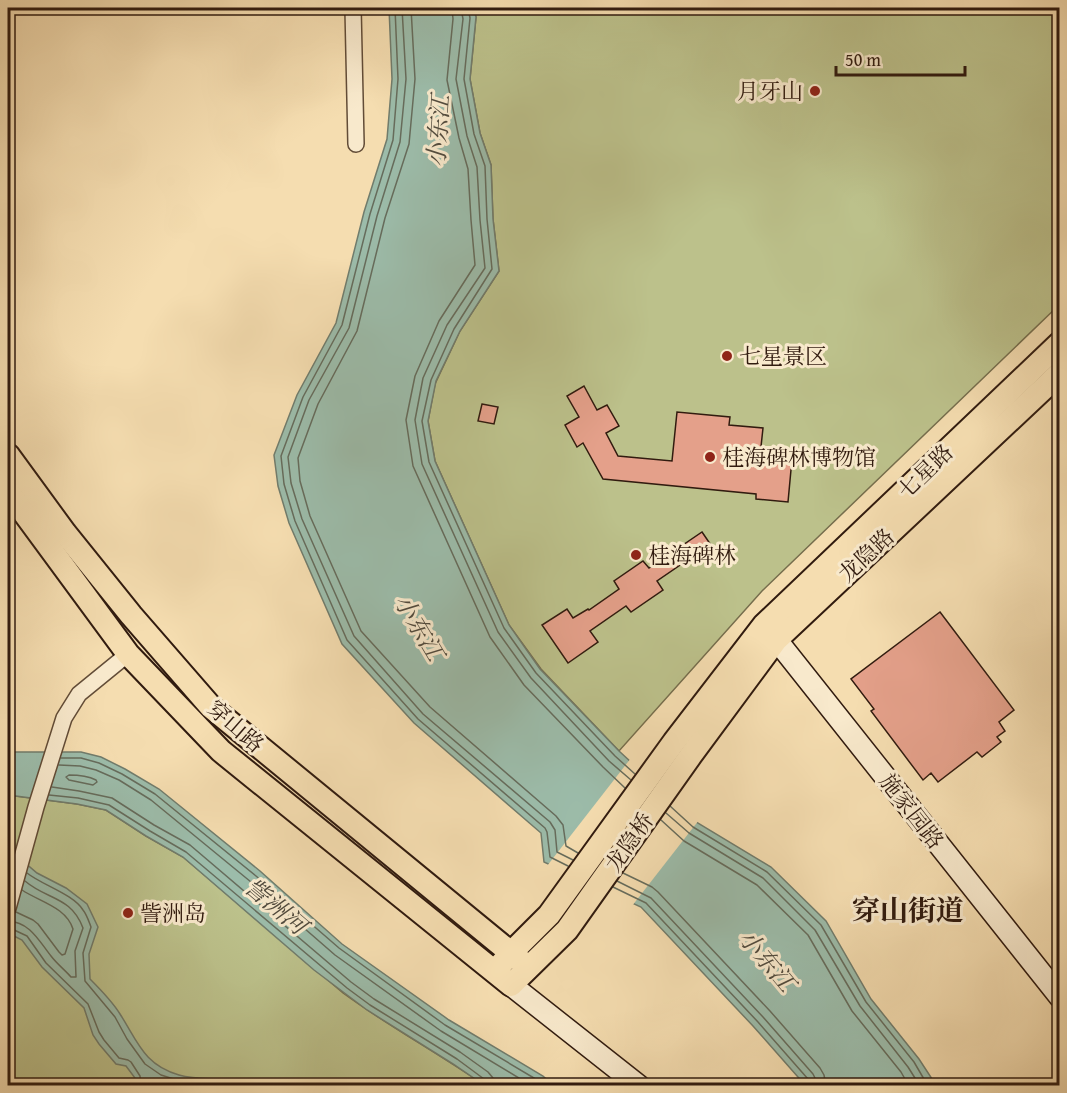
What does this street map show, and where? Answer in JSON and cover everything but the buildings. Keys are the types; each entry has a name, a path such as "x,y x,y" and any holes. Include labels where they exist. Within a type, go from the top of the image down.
{"main road":[{"name":"七星路","path":"770,632 1059,343"},
{"name":"龙隐路","path":"682,748 770,632 1059,373"},
{"name":"穿山路","path":"8,455 65,533 130,615 211,707 519,960"},
{"name":"穿山路","path":"8,491 128,654 221,751 503,978"},
{"name":"龙隐桥","path":"519,960 549,915 682,748"},
{"name":"龙隐桥","path":"519,960 567,930 682,748"},
{"path":"503,978 519,960"}],"street":[{"path":"353,8 356,144"},
{"name":"施家园路","path":"770,632 1059,997"},
{"path":"8,908 64,718 79,694 128,654"},
{"name":"穿山路","path":"503,978 639,1086"}],"green space":[{"name":"七星景区","path":"473,8 1059,8 1059,305 762,591 619,751 541,669 509,625 435,461 428,421 435,384 460,331 499,271 493,219 491,165 480,133 470,79 476,17"},
{"name":"訾洲岛","path":"8,795 106,810 183,857 343,993 484,1085 8,1086"}],"water":[{"name":"小东江","path":"389,8 474,8 476,17 470,79 480,133 491,165 493,219 499,271 460,331 436,381 428,421 435,461 509,625 540,669 619,751 696,822 771,867 826,921 871,999 919,1059 936,1085 805,1085 641,907 544,862 541,833 414,723 342,644 289,523 278,486 274,455 297,395 336,323 364,212 387,139 392,79"},
{"name":"訾洲河","path":"8,752 81,752 101,757 159,789 260,871 342,944 449,1020 543,1076 553,1085 484,1085 367,1010 314,970 183,857 106,810 8,795"},
{"path":"8,855 17,856 37,873 66,888 87,904 98,927 89,954 90,979 120,1014 137,1043 150,1059 167,1071 179,1075 234,1080 252,1085 136,1085 135,1078 126,1066 116,1064 99,1044 93,1035 84,1008 42,967 22,940 8,933"}],"pier":[{"path":"631,758 699,820 632,906 547,866"}],"place":[{"name":"月牙山","path":"815,91"},
{"name":"七星景区","path":"727,356"},
{"name":"桂海碑林博物馆","path":"710,457"},
{"name":"桂海碑林","path":"636,555"},
{"name":"訾洲岛","path":"128,913"}],"district":[{"name":"穿山街道","path":"908,909"}]}
